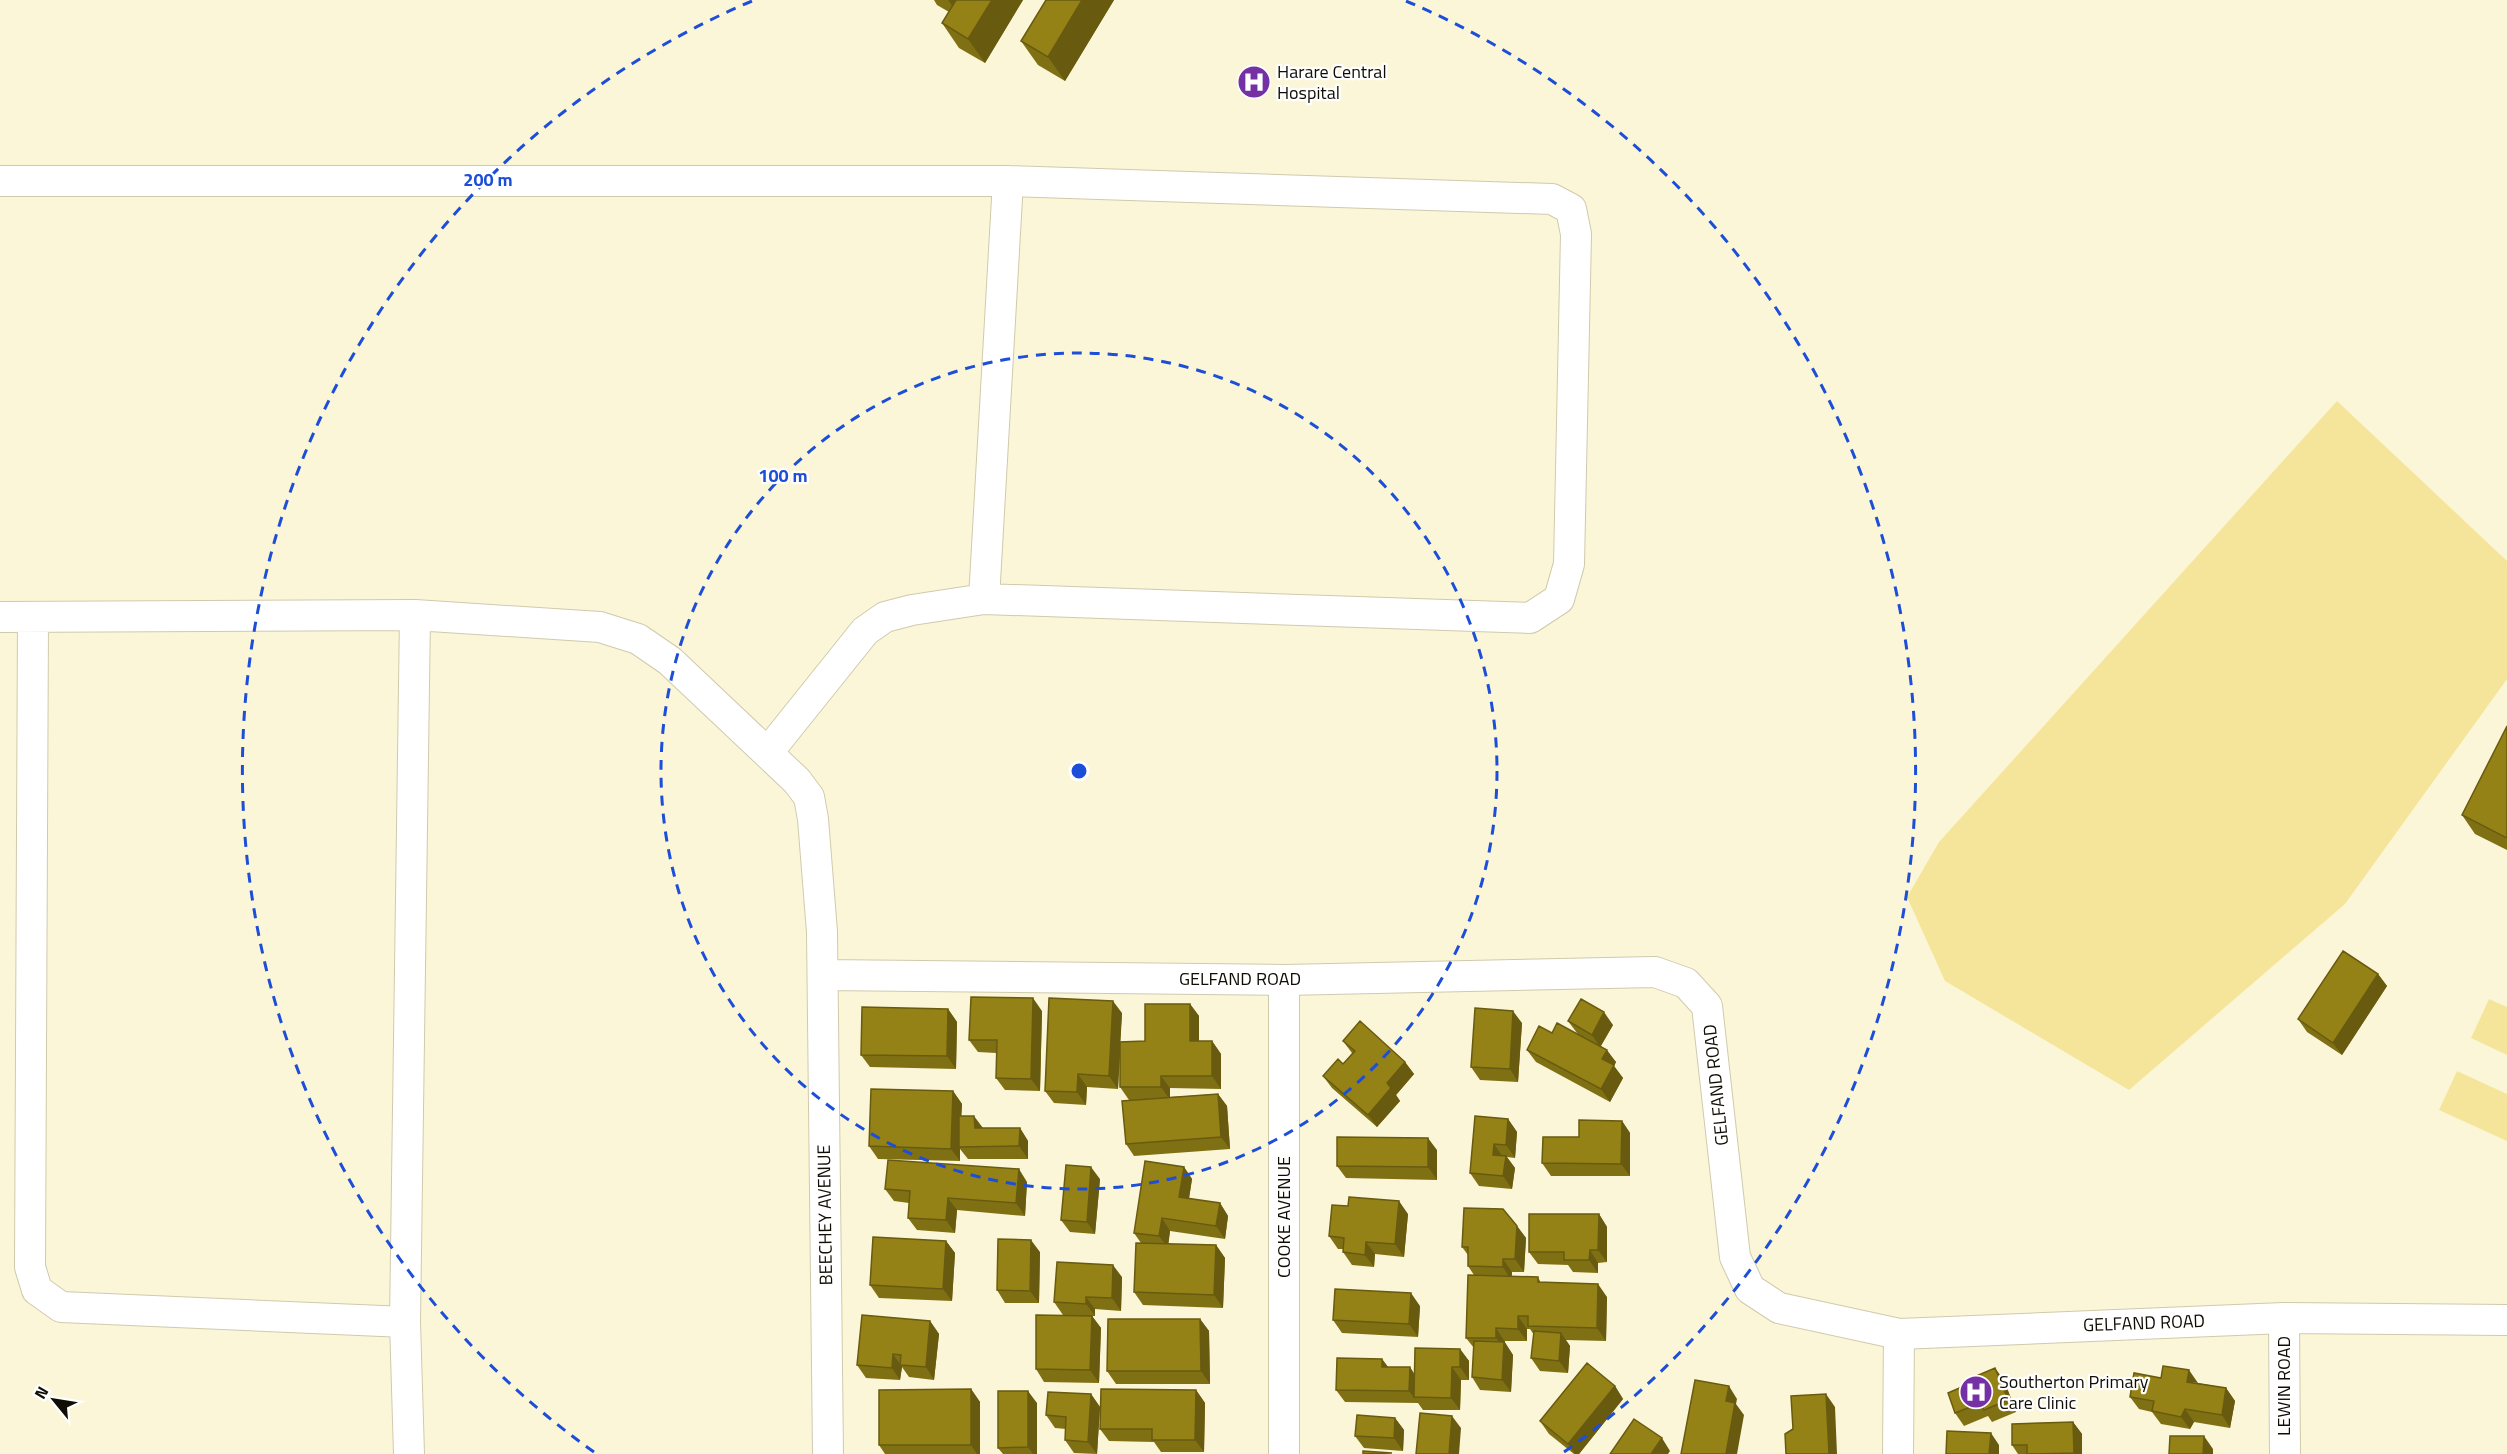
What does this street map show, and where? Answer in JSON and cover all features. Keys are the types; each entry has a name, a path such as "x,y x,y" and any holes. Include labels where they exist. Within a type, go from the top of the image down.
{"street":[{"path":"0,181 1008,181 1552,199 1571,209 1576,234 1569,564 1559,599 1530,618 984,599 912,610 885,617 865,631 768,752"},
{"path":"984,599 1008,181"},
{"path":"409,1454 405,1322 415,615"},
{"name":"BEECHEY AVENUE","path":"0,617 33,619 415,615 600,627 638,639 670,661 797,781 809,798 816,853 824,975 822,1041 828,1454"},
{"path":"33,619 30,1267 37,1290 61,1307 405,1322"},
{"name":"GELFAND ROAD","path":"824,975 1284,980 1655,972 1686,983 1707,1006 1735,1257 1750,1289 1779,1308 1899,1334 2284,1317 2507,1320"},
{"name":"COOKE AVENUE","path":"1284,980 1284,1454"},
{"name":"LEWIN ROAD","path":"2284,1317 2285,1454"},
{"path":"1898,1454 1899,1334"}],"shaded area":[{"path":"2337,401 2507,561 2507,679 2345,904 2129,1090 1945,981 1907,897 1939,842"},
{"path":"2489,999 2507,1007 2507,1055 2471,1038"},
{"path":"2457,1071 2507,1094 2507,1141 2439,1110"}],"building":[{"path":"956,0 992,0 968,39 942,23"},
{"path":"1046,0 1082,0 1048,57 1021,41"},
{"path":"2507,726 2507,838 2462,815"},
{"path":"2343,951 2378,974 2333,1043 2298,1019"},
{"path":"971,997 1033,998 1031,1079 996,1078 997,1040 969,1040"},
{"path":"1049,998 1113,1001 1109,1076 1078,1074 1077,1092 1045,1091"},
{"path":"1581,999 1604,1012 1592,1035 1568,1021"},
{"path":"1145,1004 1190,1004 1190,1041 1212,1041 1212,1076 1161,1076 1161,1087 1120,1087 1120,1042 1145,1041"},
{"path":"862,1007 948,1009 947,1056 861,1055"},
{"path":"1475,1008 1513,1011 1510,1069 1471,1067"},
{"path":"1360,1021 1405,1062 1387,1083 1391,1088 1368,1115 1323,1076 1338,1059 1343,1064 1355,1051 1343,1041"},
{"path":"1557,1023 1607,1050 1602,1059 1614,1065 1601,1089 1527,1050 1539,1026 1552,1033"},
{"path":"871,1089 953,1091 951,1149 869,1146"},
{"path":"1218,1094 1221,1137 1126,1144 1122,1101"},
{"path":"959,1116 974,1116 975,1128 1020,1128 1019,1146 959,1147"},
{"path":"1475,1116 1508,1119 1506,1145 1494,1144 1493,1155 1506,1156 1503,1176 1470,1173"},
{"path":"1579,1120 1622,1121 1621,1164 1542,1163 1543,1137 1579,1137"},
{"path":"1337,1137 1428,1138 1428,1167 1337,1166"},
{"path":"888,1160 1019,1169 1016,1203 948,1198 946,1220 908,1218 910,1191 885,1189"},
{"path":"1145,1161 1184,1167 1179,1197 1220,1203 1216,1226 1162,1218 1159,1236 1134,1233"},
{"path":"1066,1165 1091,1167 1087,1222 1061,1220"},
{"path":"1349,1197 1399,1201 1395,1244 1366,1242 1365,1255 1343,1252 1344,1238 1329,1236 1332,1205 1348,1206"},
{"path":"1464,1208 1503,1209 1517,1226 1515,1259 1503,1259 1503,1267 1468,1266 1468,1247 1462,1247"},
{"path":"1529,1214 1599,1214 1598,1250 1590,1250 1589,1260 1564,1260 1564,1252 1529,1252"},
{"path":"873,1237 946,1241 943,1289 870,1285"},
{"path":"998,1239 1031,1240 1030,1291 997,1290"},
{"path":"1136,1243 1216,1245 1214,1295 1134,1292"},
{"path":"1057,1262 1113,1265 1112,1298 1086,1297 1086,1304 1054,1302"},
{"path":"1468,1275 1538,1277 1538,1282 1598,1284 1597,1328 1528,1326 1528,1316 1518,1316 1518,1329 1496,1328 1496,1338 1466,1338"},
{"path":"1335,1289 1411,1293 1409,1324 1333,1320"},
{"path":"862,1315 930,1321 926,1367 900,1365 901,1355 893,1354 892,1368 857,1365"},
{"path":"1036,1315 1092,1316 1090,1370 1036,1369"},
{"path":"1108,1319 1200,1319 1201,1371 1107,1371"},
{"path":"1534,1331 1561,1333 1559,1361 1531,1358"},
{"path":"1474,1341 1504,1342 1502,1380 1472,1377"},
{"path":"1415,1348 1460,1349 1460,1367 1452,1367 1451,1398 1414,1397"},
{"path":"1337,1358 1382,1359 1382,1367 1410,1367 1409,1391 1336,1390"},
{"path":"1587,1363 1615,1386 1568,1444 1540,1421"},
{"path":"2163,1366 2189,1370 2187,1382 2226,1388 2222,1415 2185,1409 2181,1417 2152,1411 2154,1401 2130,1397 2134,1373 2161,1378"},
{"path":"1995,1368 2008,1400 1984,1410 1981,1403 1955,1413 1948,1393 1971,1383 1967,1380"},
{"path":"1695,1380 1729,1386 1726,1401 1735,1403 1726,1454 1681,1454"},
{"path":"971,1389 971,1445 879,1445 879,1390"},
{"path":"1101,1389 1196,1390 1195,1440 1152,1440 1152,1429 1100,1429"},
{"path":"998,1391 1028,1391 1028,1447 998,1448"},
{"path":"1048,1392 1091,1394 1088,1442 1065,1440 1066,1417 1046,1415"},
{"path":"1826,1394 1829,1454 1786,1454 1785,1434 1793,1429 1791,1396"},
{"path":"1420,1413 1452,1416 1449,1454 1416,1454"},
{"path":"1357,1415 1395,1418 1394,1438 1355,1436"},
{"path":"1634,1419 1662,1438 1651,1454 1610,1454"},
{"path":"2073,1422 2074,1453 2027,1454 2027,1445 2012,1445 2012,1424"},
{"path":"1947,1431 1991,1433 1989,1454 1946,1454"},
{"path":"2170,1436 2204,1436 2203,1454 2169,1454"},
{"path":"1363,1451 1392,1453 1363,1454"}],"place":[{"name":"Harare Central Hospital","path":"1254,82"},
{"name":"Southerton Primary Care Clinic","path":"1976,1392"}]}
